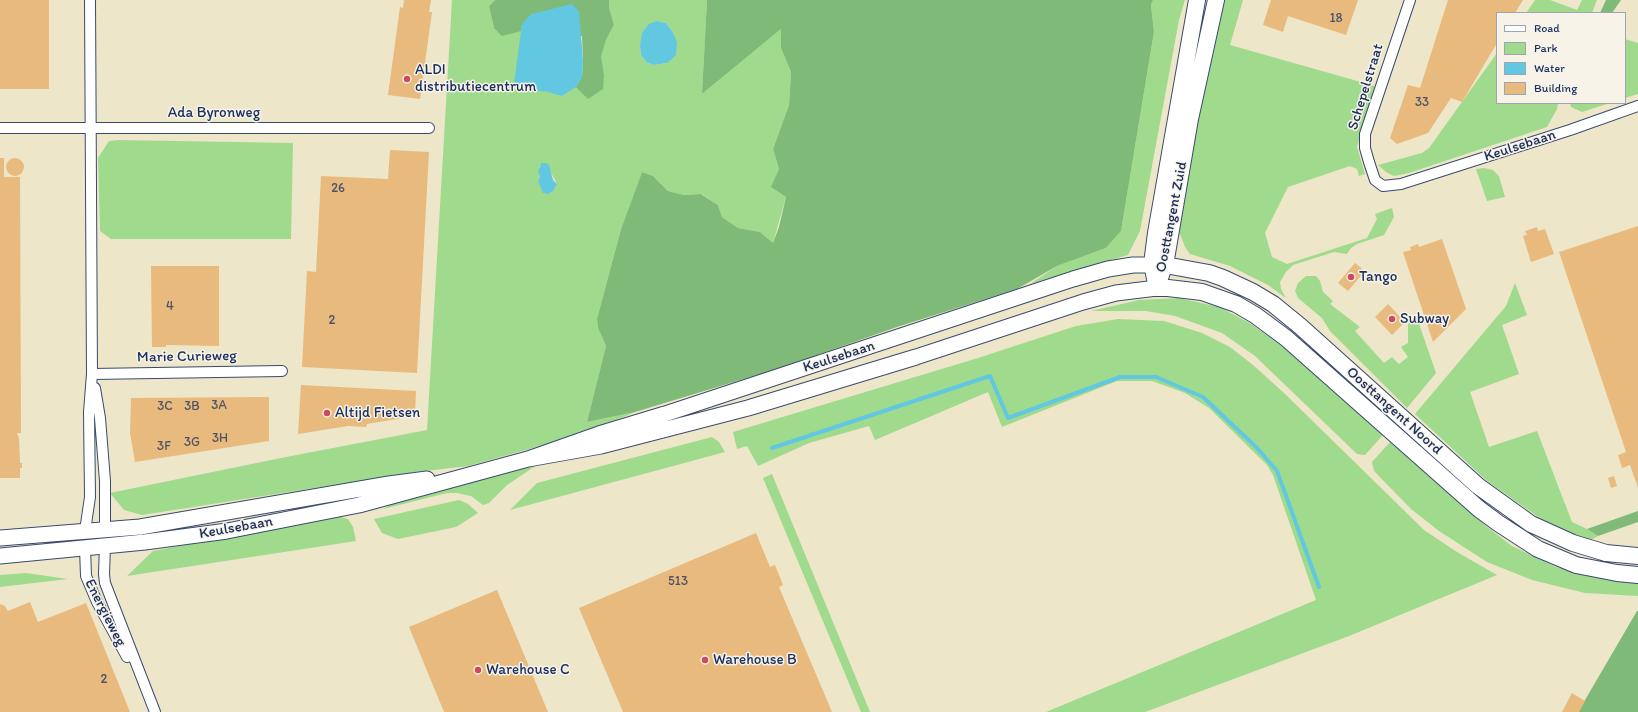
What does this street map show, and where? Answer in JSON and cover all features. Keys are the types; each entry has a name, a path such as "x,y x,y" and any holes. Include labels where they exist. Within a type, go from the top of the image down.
{"main road":[{"name":"Oosttangent Zuid","path":"1157,288 1158,264 1176,116 1198,0"},
{"name":"Oosttangent Zuid","path":"1158,264 1216,0"},
{"name":"Keulsebaan","path":"528,459 599,434 665,414 1073,280 1108,270 1133,265 1158,264"},
{"name":"Oosttangent Noord","path":"1158,264 1184,267 1223,278 1248,289 1274,304 1478,486 1531,524 1573,543 1606,553 1638,556"},
{"name":"Keulsebaan","path":"0,556 105,546 227,531 392,497 528,459 601,446 748,408 916,357 1083,302 1116,293 1157,288"},
{"name":"Oosttangent Noord","path":"1157,288 1174,288 1202,292 1236,304 1255,315 1286,338 1479,509 1538,549 1576,565 1617,573 1638,575"},
{"name":"Keulsebaan","path":"0,538 140,526 389,484 467,475"},
{"name":"Energieweg","path":"105,529 105,546"},
{"name":"Energieweg","path":"85,531 85,548"}],"street":[{"path":"85,531 90,497 89,412 92,374 90,0"},
{"name":"Schepelstraat","path":"1401,184 1383,186 1375,180 1365,148 1365,134 1410,0"},
{"name":"Keulsebaan","path":"1401,184 1570,130 1638,106"},
{"name":"Ada Byronweg","path":"0,128 429,128"},
{"name":"Marie Curieweg","path":"92,374 282,371"},
{"path":"92,374 100,418 104,465 106,502 105,529"},
{"name":"Energieweg","path":"105,546 105,583 155,712"},
{"name":"Energieweg","path":"85,548 86,576 97,602 146,690"}],"green space":[{"path":"452,0 495,0 489,6 494,28 522,24 582,77 604,75 600,56 614,25 609,7 609,0 707,0 702,94 781,29 781,48 791,72 789,105 773,149 779,169 772,187 786,197 773,243 760,232 738,228 722,217 718,205 702,194 684,195 668,191 653,176 642,172 621,229 597,319 598,328 606,346 587,422 635,412 587,433 468,466 417,472 142,515 124,510 110,493 427,430","holes":["657,21 666,23 672,31 667,63 654,65 646,62 641,55 640,46","541,163 546,163 557,184 538,181"]},
{"path":"495,0 609,0 609,7 614,25 606,40 601,56 604,75 603,89 588,99 576,87 582,77 582,36 522,24 521,31 502,36 494,28 489,6"},
{"path":"707,0 1153,0 1151,5 1154,32 1121,231 1106,248 1057,266 1017,289 897,327 780,368 635,412 587,422 606,346 598,328 597,319 621,229 642,172 653,176 668,191 684,195 701,194 718,205 722,217 738,228 760,232 773,243 779,227 786,197 771,187 779,169 773,149 789,105 791,72 781,48 781,29 702,94"},
{"path":"1153,0 1185,0 1179,20 1140,231 1128,255 1030,284 1057,266 1106,248 1121,231 1154,32 1151,5"},
{"path":"1222,0 1243,0 1230,45 1375,86 1357,147 1365,174 1359,176 1357,169 1350,166 1288,187 1265,233 1272,257 1287,264 1367,238 1377,219 1375,214 1392,208 1394,217 1384,235 1357,244 1351,248 1347,254 1334,252 1293,265 1286,272 1280,282 1281,289 1286,298 1268,285 1230,266 1190,254 1185,247 1178,229 1181,194"},
{"path":"1535,0 1550,0 1577,10 1582,0 1597,0 1592,12 1527,12"},
{"path":"1606,0 1621,0 1613,12 1600,12"},
{"path":"1626,39 1638,43 1638,94 1626,98"},
{"path":"1496,54 1496,104 1558,104 1557,109 1547,127 1409,173 1394,176 1386,172 1378,165 1422,153 1429,148"},
{"path":"1570,104 1607,104 1582,112 1571,107"},
{"path":"109,141 293,143 291,239 111,239 100,231 98,158"},
{"path":"1484,168 1493,170 1499,176 1505,197 1487,201 1476,169"},
{"path":"1306,276 1316,276 1320,281 1323,292 1333,301 1330,304 1360,327 1355,331 1384,363 1392,357 1399,364 1408,357 1401,347 1408,343 1408,324 1416,315 1436,373 1407,408 1330,331 1322,318 1298,298 1295,291 1298,283"},
{"path":"1515,283 1527,315 1502,325 1519,374 1470,392 1489,447 1537,431 1572,522 1598,536 1591,540 1551,526 1487,481 1415,414 1506,306"},
{"path":"1179,298 1219,307 1248,322 1289,351 1383,435 1365,455 1357,454 1255,356 1222,333 1175,316 1146,311 1091,311 1139,300"},
{"path":"1118,319 1164,321 1202,333 1230,347 1283,392 1424,530 1457,552 1497,575 1349,636 1145,712 1046,712 1316,600 1273,475 1267,465 1209,408 1185,393 1152,381 1117,381 1002,427 988,392 875,440 869,426 809,443 758,466 747,446 737,449 733,432 978,358 1076,326"},
{"path":"712,437 719,442 725,452 510,510 537,483"},
{"path":"1391,441 1487,527 1512,546 1556,567 1612,580 1638,583 1638,596 1585,593 1532,580 1487,562 1439,531 1411,509 1374,471 1372,462"},
{"path":"537,465 507,485 489,503 483,505 471,496 457,493 447,493 383,509 403,498"},
{"path":"772,474 870,712 861,712 763,478"},
{"path":"459,500 468,504 478,513 456,527 398,539 382,533 374,519"},
{"path":"1638,511 1638,522 1598,536 1587,529"},
{"path":"337,516 348,519 353,527 356,541 127,576 153,551"},
{"path":"26,573 68,579 0,587 0,575"},
{"path":"1637,611 1638,712 1578,712"}],"water":[{"path":"572,4 579,11 583,61 582,77 576,87 562,96 544,91 523,91 514,84 522,24 531,14"},
{"path":"657,21 666,23 677,42 676,55 667,63 654,65 646,62 641,55 640,46 642,33 649,24"},
{"path":"541,163 546,163 549,165 553,180 557,184 553,191 548,194 543,193 538,181 540,176 538,172"}],"building":[{"path":"0,0 49,0 49,89 0,89"},
{"path":"404,0 431,0 429,12 432,12 420,99 388,95 400,7 403,8"},
{"path":"1271,0 1358,0 1346,35 1288,16 1283,32 1263,25"},
{"path":"1448,0 1523,0 1516,12 1496,12 1496,45 1462,102 1451,98 1428,133 1397,144 1390,138 1408,85 1420,88"},
{"path":"390,150 429,152 417,373 302,367 307,271 316,272 321,176 388,179"},
{"path":"0,158 4,158 4,177 20,177 21,433 17,433 19,438 20,463 22,463 22,468 20,468 20,478 0,478"},
{"path":"15,158 21,161 24,167 21,173 15,176 9,173 6,167 9,161"},
{"path":"1638,226 1638,488 1630,465 1622,468 1618,455 1626,452 1559,252"},
{"path":"1537,227 1538,231 1545,229 1554,254 1531,262 1523,236 1527,235 1525,231"},
{"path":"1442,239 1466,309 1433,342 1403,252 1411,250 1410,247 1418,244 1419,247"},
{"path":"1355,263 1365,271 1348,291 1338,283"},
{"path":"151,266 219,266 219,346 166,345 166,347 152,347"},
{"path":"1388,304 1405,322 1392,335 1375,317"},
{"path":"301,385 416,391 415,416 367,424 366,427 348,426 298,434"},
{"path":"269,397 269,441 135,462 130,433 131,398"},
{"path":"1614,476 1617,486 1611,488 1608,478"},
{"name":"Warehouse B","path":"756,533 770,567 775,565 783,585 779,587 832,712 623,712 579,608"},
{"name":"Warehouse C","path":"497,590 548,712 444,712 409,627"},
{"path":"30,602 38,622 86,603 130,712 0,712 0,604 5,606 8,611"},
{"path":"1572,693 1585,701 1579,712 1562,712"}],"waterway":[{"path":"772,448 990,376 1008,418 1120,377 1156,377 1203,397 1257,448 1277,471 1319,587"}],"place":[{"name":"ALDI distributiecentrum","path":"407,79"},
{"name":"Tango","path":"1351,277"},
{"name":"Subway","path":"1392,319"},
{"name":"Altijd Fietsen","path":"327,413"},
{"name":"Warehouse B","path":"705,660"},
{"name":"Warehouse C","path":"478,670"}]}
